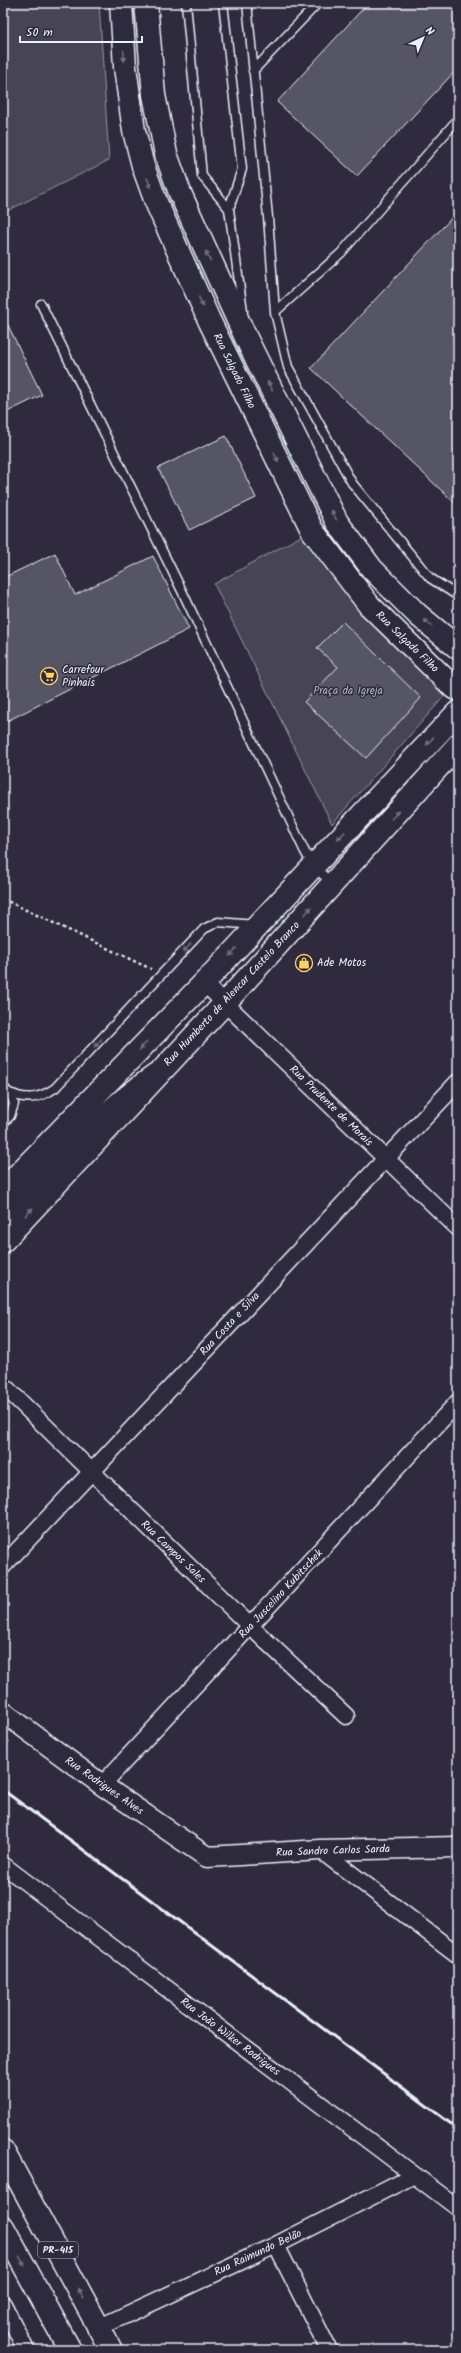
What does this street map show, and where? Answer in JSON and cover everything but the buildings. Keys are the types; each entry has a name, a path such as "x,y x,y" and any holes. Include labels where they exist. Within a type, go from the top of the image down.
{"main road":[{"name":"Rua Salgado Filho","path":"121,3 126,74 134,131 143,166 176,248 312,530 368,605 456,684"},
{"path":"146,3 154,95 166,154 180,192 246,338 337,522 372,569 418,615 458,648"},
{"path":"261,426 284,416"},
{"path":"332,558 353,543"},
{"path":"3,1190 204,983 457,714 453,705 456,684"},
{"name":"Rua Humberto de Alencar Castelo Branco","path":"3,1241 156,1075 225,1003 458,745"},
{"path":"3,1218 95,1123 124,1097 156,1075"},
{"path":"3,2139 16,2173"},
{"path":"3,2146 16,2173"},
{"name":"PR-415","path":"3,2151 100,2327 111,2350"},
{"name":"PR-415","path":"3,2227 70,2350"}],"street":[{"name":"Rua Prudente de Morais","path":"204,983 458,1228"},
{"name":"Rua Costa e Silva","path":"3,1566 458,1082"},
{"name":"Rua Campos Sales","path":"3,1386 346,1716"},
{"name":"Rua Juscelino Kubitschek","path":"102,1785 458,1402"},
{"name":"Rua Rodrigues Alves","path":"3,1712 102,1785 207,1857"},
{"name":"Rua Sandro Carlos Sarda","path":"207,1857 320,1850 458,1847"},
{"path":"320,1850 458,1955"},
{"name":"Rua João Wilker Rodrigues","path":"3,1865 458,2208"},
{"name":"Rua Raimundo Belão","path":"100,2327 276,2245 414,2176"},
{"path":"276,2245 328,2350"},
{"path":"3,2304 26,2350"}],"lane":[{"path":"186,3 202,176 229,209"},
{"path":"223,3 242,169 229,209 246,338"},
{"path":"246,3 274,312 288,368 352,483 430,578 458,596"},
{"path":"253,71 318,3"},
{"path":"274,312 341,253 458,119"},
{"path":"40,304 180,586 313,866 333,884"},
{"path":"5,1090 31,1098 44,1094 54,1088 210,925 226,922 258,926"},
{"path":"3,1123 10,1116 14,1106 13,1098 5,1090"}],"path":[{"path":"3,899 149,968 161,976"}],"green space":[{"path":"3,3 99,3 109,160 5,212"},
{"name":"Praça da Igreja","path":"312,530 448,692 332,824 214,584"}],"railway":[{"path":"3,1790 458,2129"}],"place":[{"name":"Carrefour Pinhais","path":"49,676"},
{"name":"Ade Motos","path":"304,963"}]}
